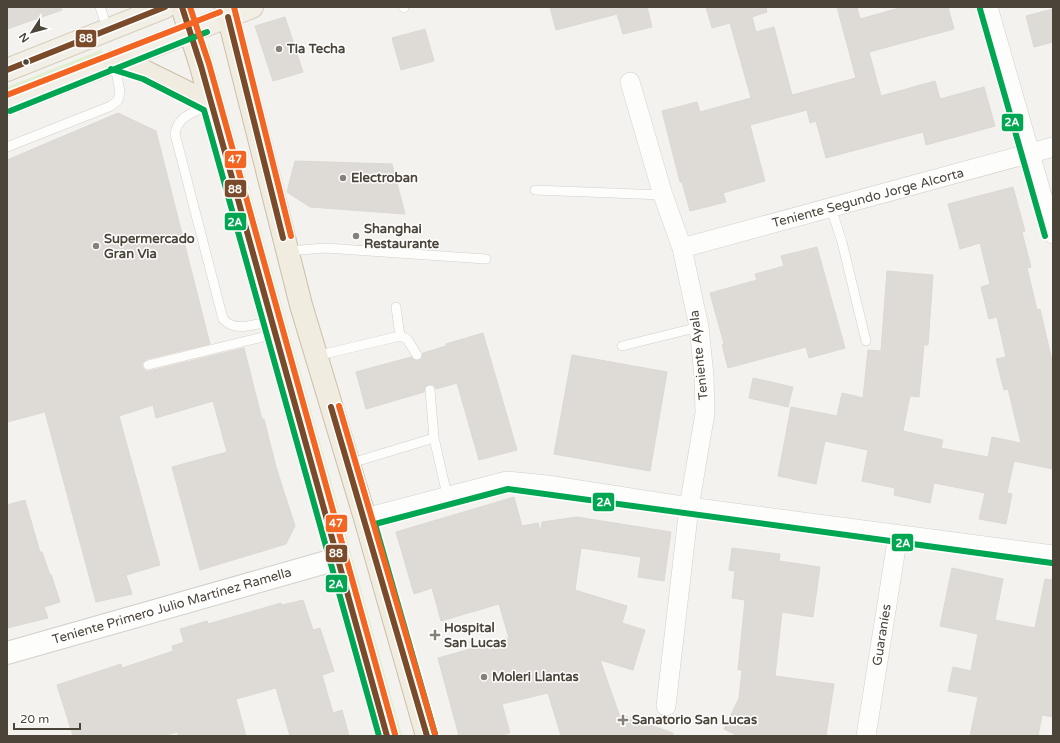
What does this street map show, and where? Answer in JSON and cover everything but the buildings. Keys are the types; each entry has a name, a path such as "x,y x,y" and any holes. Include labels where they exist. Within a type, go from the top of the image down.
{"highway":[{"path":"182,7 197,28 211,104 387,736"},
{"path":"227,12 286,251 427,736"},
{"path":"114,61 146,72 190,92 211,104"}],"main road":[{"path":"7,70 108,30 137,12 165,7"},
{"path":"7,104 197,28 227,12 252,7"}],"street":[{"path":"988,7 1053,234"},
{"name":"Teniente Ayala","path":"630,82 663,195 682,248 699,327 704,376 705,413 689,507 666,706"},
{"name":"Teniente Segundo Jorge Alcorta","path":"682,248 1053,147"},
{"path":"364,518 447,495 507,481 547,485 689,507 1053,555"},
{"name":"Guaraníes","path":"866,736 898,534"},
{"name":"Teniente Primero Julio Martínez Ramella","path":"7,653 337,559"}],"lane":[{"path":"100,7 108,30"},
{"path":"7,147 112,106 118,100 120,91 114,61"},
{"path":"211,104 179,120 176,126 175,134 223,319 229,325 238,328 273,327"},
{"path":"535,190 663,195"},
{"path":"831,208 842,242 866,341"},
{"path":"286,251 325,248 486,259"},
{"path":"396,307 400,336"},
{"path":"148,365 273,327"},
{"path":"622,346 699,327"},
{"path":"316,357 400,336 406,338 417,355"},
{"path":"430,390 434,438 447,495"},
{"path":"348,464 434,438"}],"green space":[{"path":"208,44 402,736 396,736 206,45"},
{"path":"101,50 104,53 103,54 7,91 7,87"}],"transit line":[{"name":"88","path":"7,70 165,7"},
{"name":"88","path":"182,7 201,66 387,736"},
{"name":"47","path":"190,7 209,64 395,734"},
{"name":"47","path":"234,7 291,236"},
{"name":"2A","path":"980,9 1045,236"},
{"name":"47","path":"7,95 220,12"},
{"name":"88","path":"228,17 283,238"},
{"name":"2A","path":"10,111 207,32"},
{"name":"2A","path":"111,69 143,79 204,110 379,736"},
{"name":"47","path":"339,406 435,734"},
{"name":"88","path":"331,407 427,736"},
{"name":"2A","path":"435,734 375,524 508,489 1052,563"}],"place":[{"name":"Tia Techa","path":"279,49"},
{"name":"Electroban","path":"343,178"},
{"name":"Shanghai Restaurante","path":"356,236"},
{"name":"Supermercado Gran Via","path":"96,246"},
{"name":"Hospital San Lucas","path":"435,635"},
{"name":"Moleri Llantas","path":"484,677"},
{"name":"Sanatorio San Lucas","path":"623,720"}]}
